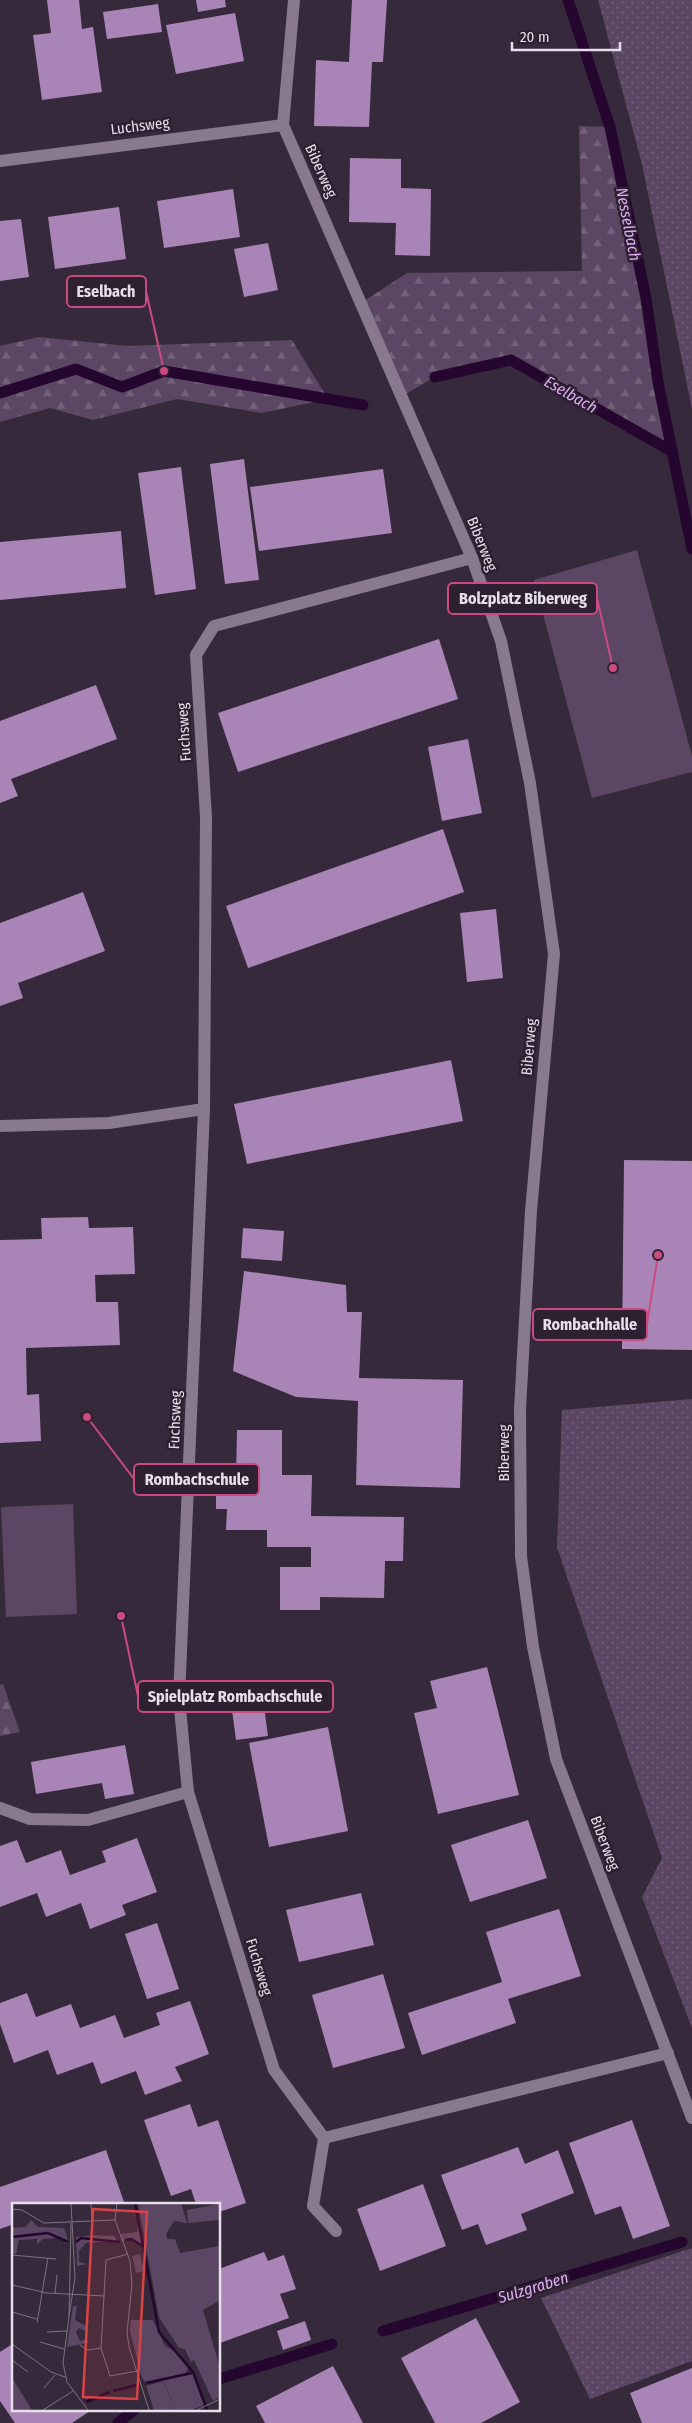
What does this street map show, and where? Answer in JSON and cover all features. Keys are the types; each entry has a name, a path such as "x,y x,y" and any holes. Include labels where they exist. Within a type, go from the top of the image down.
{"street":[{"name":"Biberweg","path":"294,0 283,125 472,558 501,641 530,783 554,954 530,1221 520,1409 521,1556 533,1648 556,1759 692,2118"},
{"name":"Luchsweg","path":"0,160 283,125"},
{"name":"Fuchsweg","path":"324,2138 274,2070 188,1792 179,1698 204,1109 206,817 196,656 214,626 472,558"},
{"path":"0,1126 109,1123 204,1109"},
{"path":"0,1808 30,1819 88,1820 188,1792"},
{"path":"336,2231 313,2206 324,2138 668,2053"}],"green space":[{"path":"598,0 692,0 692,409 642,164"},
{"path":"579,126 610,127 646,298 658,382 673,452 511,360 435,377 402,396 361,303 407,273 582,271"},
{"path":"39,337 128,346 292,340 328,399 262,413 177,399 93,420 50,408 0,422 0,346"},
{"path":"637,550 692,756 692,772 592,798 534,580"},
{"path":"692,1399 692,2028 642,1897 662,1858 557,1547 562,1410"},
{"path":"73,1504 77,1614 6,1617 1,1507"},
{"path":"3,1684 20,1732 0,1736 0,1685"},
{"path":"692,2248 692,2361 590,2399 541,2298"}],"building":[{"path":"47,0 79,0 82,29 93,27 102,92 42,100 33,35 51,33"},
{"path":"196,0 225,0 226,7 198,12"},
{"path":"352,0 387,0 383,62 372,62 369,127 314,126 316,60 349,62"},
{"path":"158,4 162,32 107,39 103,12"},
{"path":"235,13 244,61 176,74 166,25"},
{"path":"350,158 401,159 401,188 431,189 430,256 395,255 396,223 349,222"},
{"path":"233,189 240,237 164,248 157,201"},
{"path":"119,207 126,259 55,269 48,217"},
{"path":"21,219 29,277 0,281 0,221"},
{"path":"268,243 278,290 244,297 234,249"},
{"path":"244,459 259,580 225,584 210,464"},
{"path":"181,467 196,589 155,595 138,473"},
{"path":"383,469 392,533 259,551 250,487"},
{"path":"121,531 126,588 0,600 0,542"},
{"path":"439,639 458,699 238,772 218,713"},
{"path":"96,685 117,739 11,779 18,796 0,803 0,721"},
{"path":"468,739 482,813 442,821 428,747"},
{"path":"443,829 464,892 248,968 226,906"},
{"path":"83,892 105,951 18,983 23,998 0,1006 0,923"},
{"path":"496,909 503,978 467,982 460,913"},
{"path":"451,1060 463,1121 247,1164 234,1104"},
{"path":"624,1160 692,1161 692,1350 622,1349"},
{"path":"88,1217 89,1228 133,1227 135,1274 95,1275 96,1302 118,1302 120,1345 26,1348 27,1395 39,1394 41,1441 0,1443 0,1240 42,1239 41,1218"},
{"path":"243,1228 284,1231 282,1261 241,1258"},
{"path":"244,1271 346,1285 347,1312 362,1312 359,1378 463,1380 460,1488 356,1485 358,1401 296,1397 233,1371"},
{"path":"237,1430 282,1430 282,1475 312,1475 311,1516 404,1517 403,1561 385,1561 384,1598 320,1597 320,1610 280,1610 280,1567 311,1567 311,1547 267,1547 267,1530 226,1530 227,1509 216,1509 216,1479 236,1479"},
{"path":"487,1667 519,1795 438,1814 414,1713 437,1708 430,1681"},
{"path":"264,1706 268,1736 236,1740 232,1710"},
{"path":"328,1727 348,1831 269,1847 249,1743"},
{"path":"125,1745 134,1794 105,1799 102,1783 36,1794 31,1762"},
{"path":"528,1820 547,1878 470,1902 451,1845"},
{"path":"137,1838 157,1892 122,1905 126,1915 90,1929 81,1903 46,1917 37,1893 0,1907 0,1846 17,1840 26,1863 61,1850 70,1875 106,1862 102,1851"},
{"path":"361,1893 374,1945 299,1962 286,1910"},
{"path":"559,1909 581,1976 508,1999 516,2023 422,2055 408,2013 502,1982 486,1932"},
{"path":"157,1923 179,1989 147,1999 125,1934"},
{"path":"383,1974 405,2048 333,2068 312,1995"},
{"path":"27,1993 36,2017 71,2004 80,2028 115,2015 124,2038 160,2025 156,2013 190,2001 209,2054 175,2067 182,2081 145,2095 136,2071 101,2084 93,2062 57,2075 48,2050 14,2063 0,2024 0,2003"},
{"path":"190,2104 198,2127 218,2120 246,2203 220,2212 220,2203 196,2203 191,2189 171,2196 144,2120"},
{"path":"632,2120 670,2226 633,2239 621,2206 595,2215 569,2143"},
{"path":"518,2147 525,2164 558,2150 574,2193 521,2214 527,2230 486,2245 478,2224 462,2230 441,2175"},
{"path":"106,2150 124,2202 12,2203 12,2225 0,2229 0,2187"},
{"path":"423,2184 446,2246 380,2271 357,2209"},
{"path":"264,2252 268,2261 284,2255 296,2289 280,2294 289,2318 220,2343 220,2269"},
{"path":"476,2318 520,2402 481,2423 435,2423 401,2358"},
{"path":"305,2321 311,2340 283,2350 277,2331"},
{"path":"12,2344 12,2410 92,2410 72,2423 15,2423 0,2401 0,2352"},
{"path":"333,2366 363,2423 265,2423 256,2406"},
{"path":"692,2368 692,2423 642,2423 630,2393"}],"waterway":[{"name":"Nesselbach","path":"568,0 610,127 646,298 658,382 692,549"},
{"name":"Eselbach","path":"435,377 511,360 673,452"},
{"name":"Eselbach","path":"0,393 76,369 122,387 164,371 363,405"},
{"name":"Sulzgraben","path":"383,2331 682,2242"},
{"name":"Sulzgraben","path":"220,2379 332,2344"},
{"name":"Sulzgraben","path":"118,2423 134,2410"}],"place":[{"name":"Eselbach","path":"164,371"},
{"name":"Bolzplatz Biberweg","path":"613,668"},
{"name":"Rombachhalle","path":"658,1255"},
{"name":"Rombachschule","path":"87,1417"},
{"name":"Spielplatz Rombachschule","path":"121,1616"}]}
